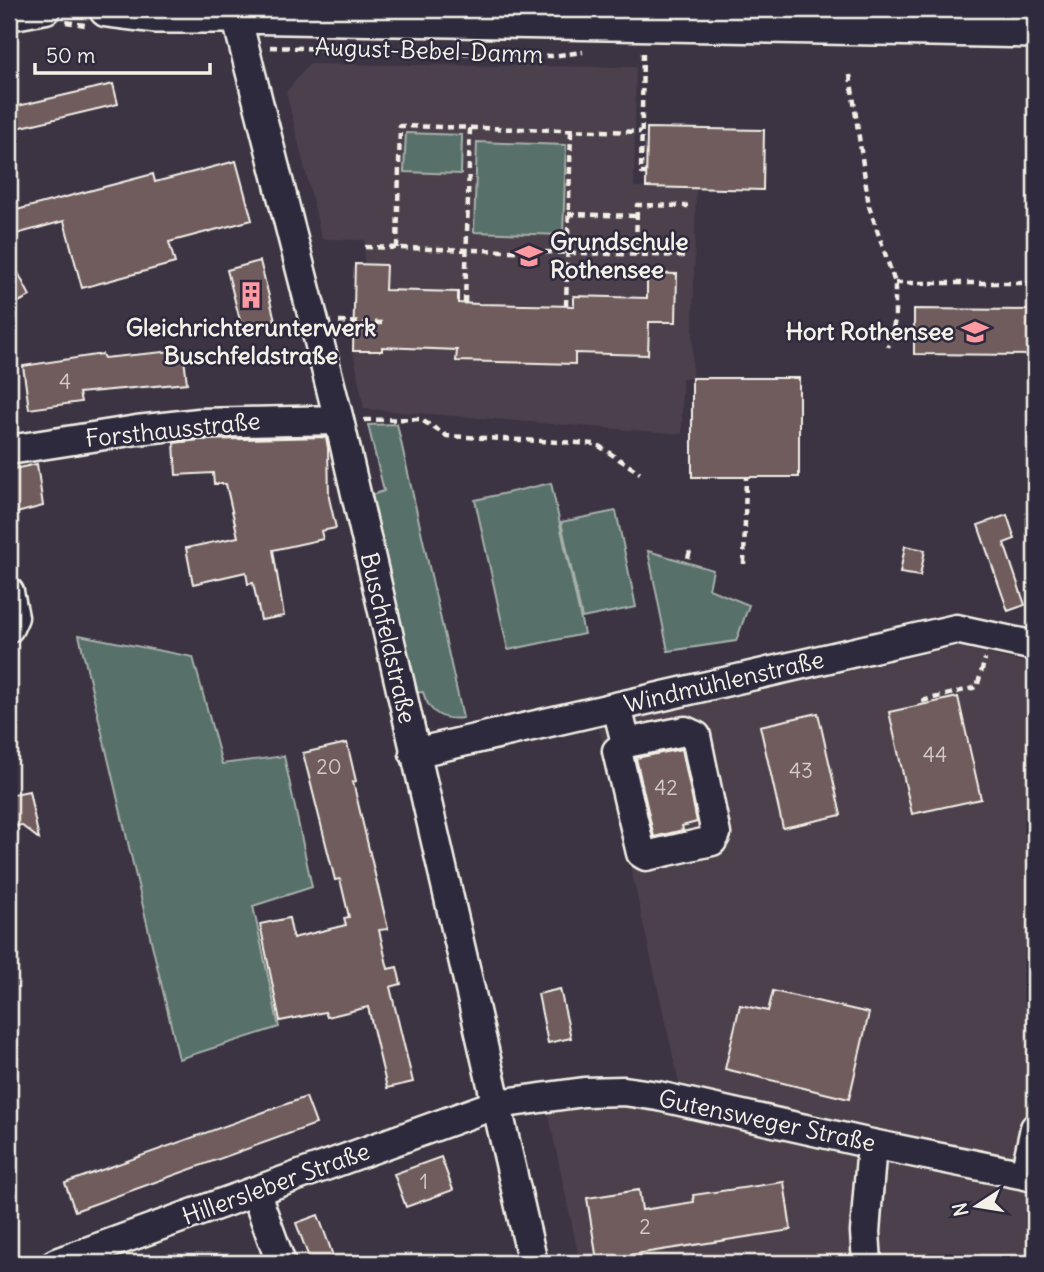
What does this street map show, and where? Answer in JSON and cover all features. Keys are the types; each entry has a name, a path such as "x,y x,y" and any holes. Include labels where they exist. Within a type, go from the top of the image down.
{"main road":[{"name":"August-Bebel-Damm","path":"107,9 155,15 227,11 1035,30"}],"street":[{"path":"9,16 46,9"},
{"name":"Buschfeldstraße","path":"227,11 339,420 533,1263"},
{"name":"Forsthausstraße","path":"9,450 199,423 339,420"},
{"path":"9,592 14,617 9,628"},
{"name":"Windmühlenstraße","path":"414,753 956,629 1035,646"},
{"path":"617,707 626,743"},
{"path":"685,731 696,736 716,834 712,841 646,856 640,853 617,751 626,743 685,731"},
{"name":"Gutensweger Straße","path":"497,1104 584,1091 624,1091 1030,1176"},
{"name":"Hillersleber Straße","path":"56,1263 497,1104"},
{"path":"1030,1176 1035,1128"},
{"path":"867,1263 864,1232 872,1144"},
{"path":"255,1191 281,1263"}],"path":[{"name":"August-Bebel-Damm","path":"269,47 552,56 589,52"},
{"path":"643,53 640,173 646,173"},
{"path":"850,75 869,206 895,283 895,320 888,347"},
{"path":"397,248 400,126 641,132"},
{"path":"465,303 470,128"},
{"path":"566,306 570,131"},
{"path":"636,255 637,205 688,206"},
{"path":"568,214 637,216"},
{"path":"365,247 686,256"},
{"path":"895,283 1035,283"},
{"path":"313,321 384,323"},
{"path":"339,420 420,419 447,436 596,444 640,472"},
{"path":"744,564 746,477"},
{"path":"688,558 691,548"},
{"path":"922,701 977,687 985,659"}],"shaded area":[{"name":"Grundschule Rothensee","path":"309,64 636,67 634,187 696,188 692,378 682,378 682,434 364,409 353,351 355,264 364,264 365,240 322,239 286,92"},
{"path":"957,647 1035,665 1035,1263 580,1263 548,1112 590,1105 627,1103 686,1114 599,727"}],"green space":[{"path":"406,133 462,135 461,174 404,172"},
{"path":"477,142 566,145 563,235 474,232"},
{"path":"397,424 463,718 449,718 437,714 423,692 414,693 368,496 384,491 368,425"},
{"path":"551,483 584,634 508,650 475,500"},
{"path":"616,511 636,607 582,618 561,522"},
{"path":"648,551 713,570 709,589 749,605 736,641 668,651"},
{"path":"79,635 193,657 222,764 284,756 312,887 253,906 279,1027 179,1059"}],"building":[{"path":"113,84 118,104 9,130 9,108"},
{"path":"647,128 764,130 763,190 646,187"},
{"path":"236,161 252,220 169,242 175,263 82,288 64,221 9,236 9,212 153,174 155,182"},
{"path":"9,255 30,296 9,307"},
{"name":"Gleichrichterunterwerk Buschfeldstraße","path":"260,261 275,320 242,328 227,270"},
{"path":"355,264 386,265 385,290 458,292 458,303 479,304 574,306 574,296 647,298 647,273 677,274 676,322 649,322 648,355 575,353 575,364 456,361 457,350 382,347 382,351 353,351"},
{"name":"Hort Rothensee","path":"914,309 1035,310 1035,355 914,354"},
{"path":"183,350 187,383 79,393 81,402 29,409 23,366 102,354 104,358"},
{"path":"692,378 799,378 799,477 692,477"},
{"path":"326,437 329,498 336,528 321,531 323,539 273,550 284,616 261,620 253,583 248,584 246,572 193,584 186,548 238,537 226,484 214,484 213,473 176,475 174,443"},
{"path":"37,464 43,506 9,515 9,470"},
{"path":"1007,515 1015,539 1004,543 1025,605 1008,611 978,525"},
{"path":"905,546 925,550 920,576 900,573"},
{"path":"958,697 981,799 912,814 889,712"},
{"path":"818,713 841,815 783,828 760,726"},
{"path":"347,743 356,781 353,782 388,929 379,930 388,969 397,967 401,984 390,987 413,1082 387,1088 368,1007 327,1017 325,1012 280,1021 260,924 289,918 293,938 346,925 344,918 349,917 340,879 335,880 303,753"},
{"path":"682,749 697,822 682,826 683,830 654,837 636,758"},
{"path":"29,791 39,839 21,825 9,828 9,795"},
{"path":"560,989 571,1038 548,1043 538,994"},
{"path":"773,991 869,1013 849,1099 725,1069 740,1005 768,1011"},
{"path":"306,1097 316,1124 75,1211 65,1183"},
{"path":"441,1157 453,1190 406,1207 394,1174"},
{"path":"784,1182 791,1230 597,1260 587,1198 639,1190 642,1210 694,1202 693,1195"},
{"path":"318,1215 335,1263 311,1263 296,1223"}],"place":[{"name":"Grundschule Rothensee","path":"529,256"},
{"name":"Gleichrichterunterwerk Buschfeldstraße","path":"251,295"},
{"name":"Hort Rothensee","path":"975,332"}]}
